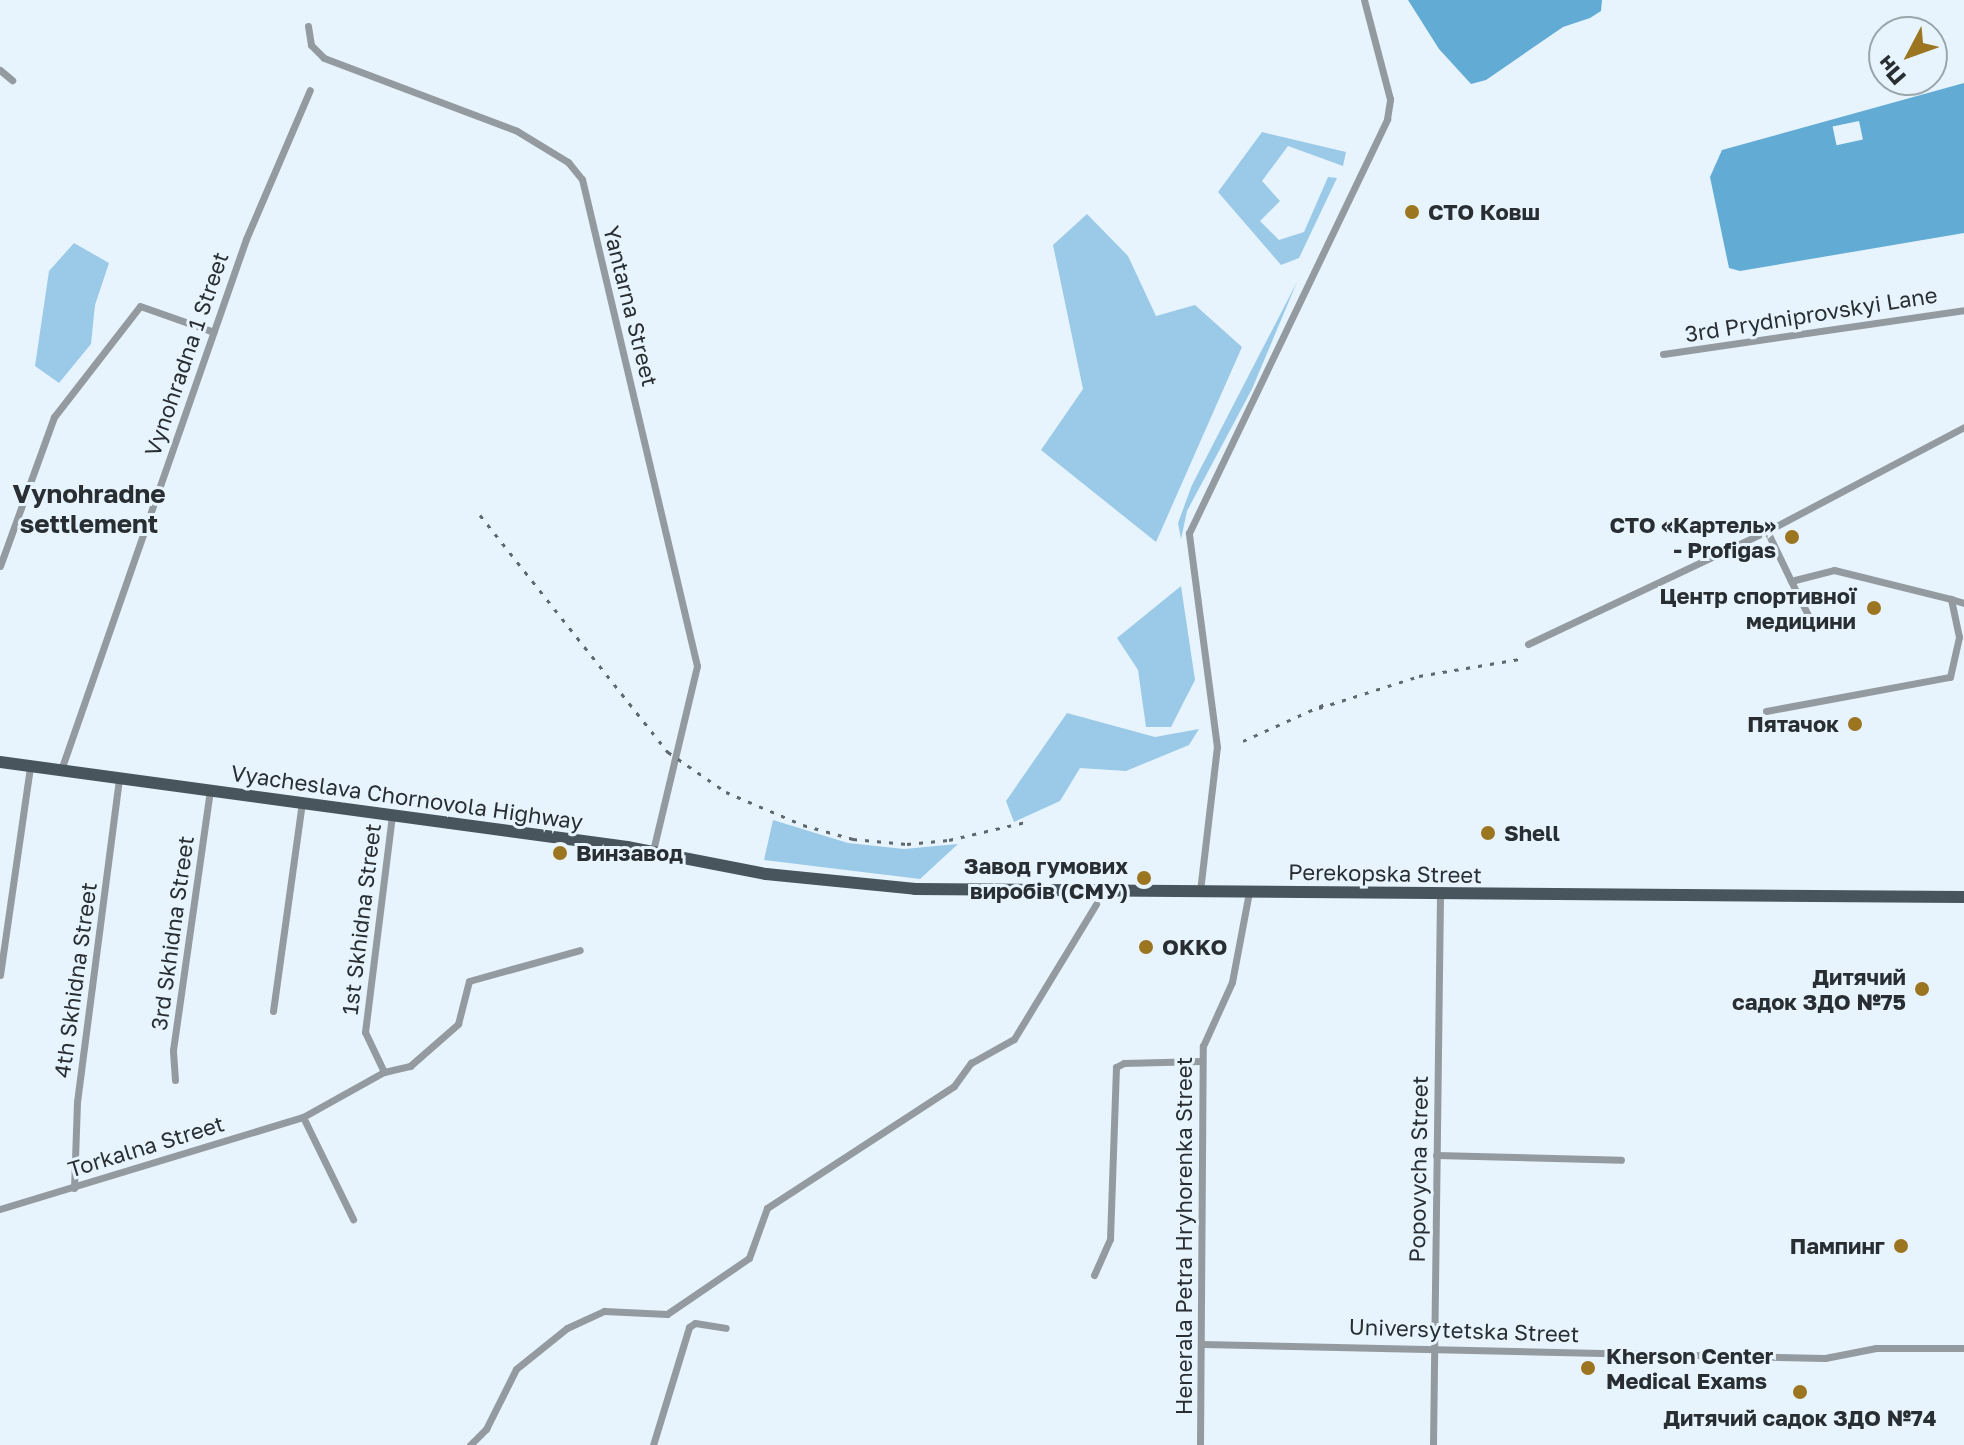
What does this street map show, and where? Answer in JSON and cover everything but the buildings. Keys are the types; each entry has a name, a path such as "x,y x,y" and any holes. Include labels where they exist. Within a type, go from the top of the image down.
{"main road":[{"name":"Vyacheslava Chornovola Highway","path":"0,762 653,851 807,878"},
{"name":"Perekopska Street","path":"807,878 915,889 1964,897"}],"street":[{"path":"1200,891 1217,747 1189,533 1387,119 1390,99 1364,0"},
{"name":"Yantarna Street","path":"308,26 311,45 324,58 517,131 568,162 582,179 697,666 678,761 653,851"},
{"path":"0,70 12,80"},
{"name":"Vynohradna 1 Street","path":"61,770 246,239 310,90"},
{"path":"1,562 54,417 140,306 214,332"},
{"name":"3rd Prydniprovskyi Lane","path":"1663,354 1964,310"},
{"path":"1528,644 1767,531 1964,427"},
{"path":"1767,531 1815,629"},
{"path":"1791,581 1834,570 1964,603"},
{"path":"1766,711 1950,677 1959,637 1951,599"},
{"path":"0,975 30,767"},
{"name":"4th Skhidna Street","path":"74,1188 77,1102 119,778"},
{"name":"3rd Skhidna Street","path":"175,1080 173,1050 210,791"},
{"path":"273,1011 302,803"},
{"name":"1st Skhidna Street","path":"384,1072 365,1032 392,815"},
{"name":"Henerala Petra Hryhorenka Street","path":"1200,1445 1202,1061 1204,1041 1232,982 1249,892"},
{"name":"Popovycha Street","path":"1433,1445 1440,893"},
{"path":"470,1445 486,1429 516,1369 567,1328 604,1311 667,1314 749,1258 767,1208 954,1086 971,1063 1014,1039 1096,904"},
{"name":"Torkalna Street","path":"0,1209 303,1117 384,1072 410,1066 449,1035 458,1024 469,981 580,950"},
{"path":"1094,1275 1110,1239 1116,1067 1124,1063 1202,1061"},
{"path":"303,1117 353,1219"},
{"path":"1436,1155 1621,1160"},
{"path":"653,1445 689,1327 695,1323 726,1328"},
{"name":"Universytetska Street","path":"1202,1344 1825,1358 1876,1348 1964,1348"}],"shaded area":[{"path":"1408,0 1602,0 1601,11 1563,27 1486,80 1471,84 1439,49"},
{"path":"1964,83 1964,233 1740,271 1729,268 1710,177 1722,150 1917,96 1948,96 1948,87"},
{"path":"1262,132 1346,152 1343,166 1288,146 1262,181 1280,201 1260,221 1279,240 1304,232 1328,177 1337,178 1299,258 1281,265 1218,192"},
{"path":"1087,214 1128,256 1156,316 1195,305 1242,347 1156,542 1041,450 1083,389 1053,245"},
{"path":"74,243 109,263 95,305 91,344 59,383 35,366 49,271"},
{"path":"1297,282 1252,389 1187,511 1181,539 1178,523 1192,485"},
{"path":"1181,586 1195,680 1171,727 1146,727 1138,670 1117,638"},
{"path":"1067,713 1155,737 1199,729 1189,745 1126,771 1080,768 1060,801 1014,822 1006,801"},
{"path":"773,820 848,843 904,849 958,844 920,879 764,860"}],"pier":[{"path":"1859,121 1863,140 1837,145 1833,127"}],"railway":[{"path":"480,515 668,752 726,792 803,825 853,839 907,844 949,840 1026,822"},
{"path":"1319,708 1419,676 1520,659"},
{"path":"1243,741 1327,703"}],"place":[{"name":"СТО Ковш","path":"1412,212"},
{"name":"СТО «Картель» - Profigas","path":"1792,537"},
{"name":"Центр спортивної медицини","path":"1874,608"},
{"name":"Пятачок","path":"1855,724"},
{"name":"Shell","path":"1488,833"},
{"name":"Винзавод","path":"560,853"},
{"name":"Завод гумових виробів (СМУ)","path":"1144,878"},
{"name":"OKKO","path":"1146,947"},
{"name":"Дитячий садок ЗДО №75","path":"1922,989"},
{"name":"Пампинг","path":"1901,1246"},
{"name":"Kherson Center Medical Exams","path":"1588,1368"},
{"name":"Дитячий садок ЗДО №74","path":"1800,1392"}],"district":[{"name":"Vynohradne settlement","path":"89,509"}]}
